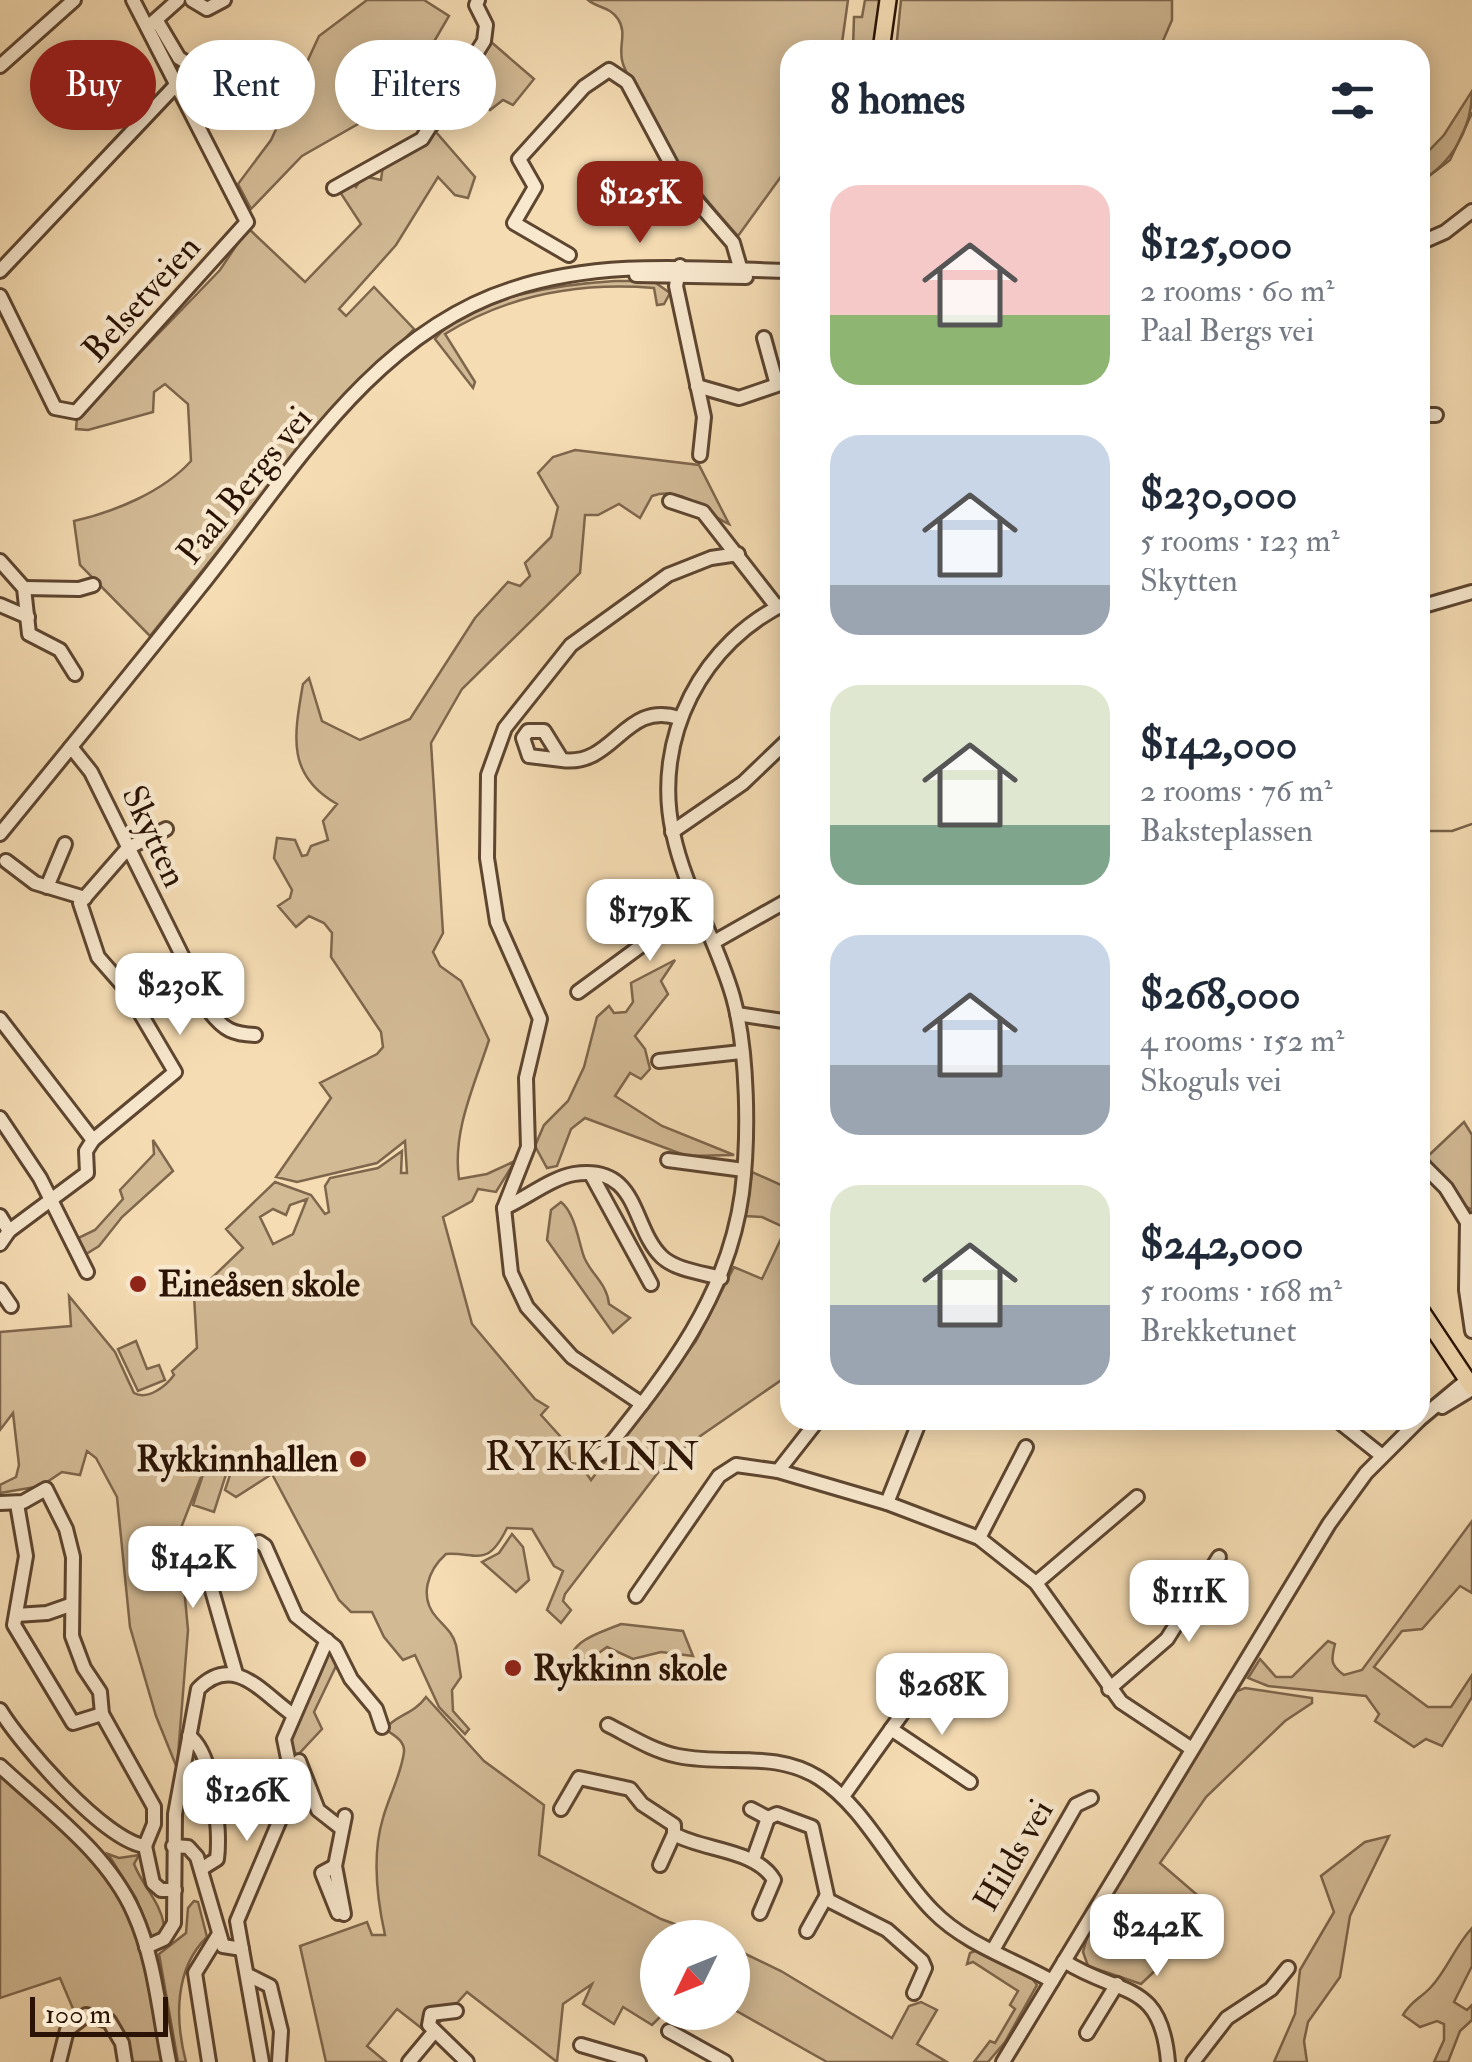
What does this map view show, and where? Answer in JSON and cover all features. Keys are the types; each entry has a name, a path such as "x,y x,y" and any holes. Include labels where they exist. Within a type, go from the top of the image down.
{"main road":[{"path":"882,40 888,0"},
{"path":"1430,1324 1470,1385"}],"street":[{"path":"0,66 74,0"},
{"path":"133,0 176,54"},
{"path":"152,24 178,0"},
{"path":"192,0 207,10 224,0"},
{"path":"334,188 416,143 429,130 484,41 487,30 476,5 478,0"},
{"path":"0,271 176,85 152,24"},
{"path":"569,255 514,223 535,187 520,159 584,86 609,70 622,76 632,89 677,175 733,244 742,273"},
{"name":"Belsetveien","path":"0,296 55,408 76,412 248,222 200,130"},
{"path":"1430,239 1472,210"},
{"path":"680,272 681,307 704,417 700,455"},
{"name":"Paal Bergs vei","path":"0,834 319,438 398,353 448,317 494,296 539,282 604,273 780,274"},
{"path":"697,386 739,398 776,385 764,338"},
{"path":"1430,415 1436,415"},
{"path":"670,501 702,512 780,600"},
{"path":"642,1404 580,1364 527,1307 510,1273 504,1208 528,1146 526,1078 540,1019 497,924 490,888 486,825 492,753 520,706 572,645 668,574 712,558 738,554"},
{"path":"0,560 24,588 29,634 63,654 75,674"},
{"path":"24,588 79,589 93,585"},
{"path":"1430,604 1472,592"},
{"path":"0,605 28,616"},
{"path":"588,1462 597,1459 683,1350 721,1278 735,1230 744,1170 737,1014 672,832 668,783 679,718 720,652 780,607"},
{"path":"562,760 594,755 650,714 679,718"},
{"name":"Skytten","path":"71,747 91,772 210,1012 222,1028 235,1034 255,1035"},
{"path":"672,832 743,783 780,748"},
{"path":"82,901 128,848 166,829"},
{"path":"47,887 65,844"},
{"path":"6,861 47,887 82,901"},
{"path":"0,1244 8,1231 87,1172 86,1151 93,1140 175,1072 167,1043 98,957 82,901"},
{"path":"578,992 698,904"},
{"path":"714,942 780,905"},
{"path":"737,1014 780,1020"},
{"path":"0,1019 93,1140"},
{"path":"659,1062 741,1052"},
{"path":"3,1127 50,1198 87,1272"},
{"path":"668,1160 744,1170"},
{"path":"1430,1172 1469,1221 1466,1290 1472,1332"},
{"path":"504,1208 572,1174 592,1176 626,1189 654,1248 664,1258 721,1278"},
{"path":"592,1176 651,1284"},
{"path":"0,1216 8,1231"},
{"path":"0,1290 11,1306"},
{"path":"1430,1413 1470,1385"},
{"path":"778,1471 810,1430"},
{"path":"887,1504 916,1430"},
{"path":"1350,1430 1381,1455"},
{"path":"1002,2062 1329,1524 1381,1455 1409,1430"},
{"path":"979,1538 1026,1447"},
{"path":"636,1596 719,1476 736,1465 778,1471 887,1504 979,1538 1036,1583 1109,1688 1131,1710 1192,1749"},
{"path":"0,1503 17,1504 46,1489 66,1529 73,1557 72,1636 100,1692 102,1714 154,1807 154,1824 144,1846 153,1883 160,1890 175,1890"},
{"path":"1036,1583 1137,1497"},
{"path":"17,1504 26,1556 14,1625 76,1725 102,1714"},
{"path":"197,1538 236,1674"},
{"path":"259,1542 265,1546 296,1616 327,1640 376,1709 382,1726"},
{"path":"1109,1688 1168,1639 1219,1557"},
{"path":"16,1614 46,1613 70,1605"},
{"path":"262,2062 238,1913 279,1822 292,1778 283,1748 292,1714 327,1640"},
{"path":"844,1796 934,1669"},
{"path":"146,1946 170,1932 176,1910 174,1846 198,1690 216,1678 236,1674 264,1688 292,1714"},
{"path":"0,1710 26,1750 50,1767 111,1832 121,1840 144,1846"},
{"path":"608,1725 680,1756 770,1760 796,1766 844,1796 907,1883 938,1916 1052,1980"},
{"path":"890,1729 970,1782"},
{"path":"189,1736 208,1762 218,1842 217,1858 201,1870"},
{"path":"300,1761 318,1810 343,1822 335,1866 322,1873 341,1914"},
{"path":"0,1766 103,1864 128,1900 146,1946 168,2062"},
{"path":"292,1778 307,1785"},
{"path":"561,1809 579,1778 621,1785 674,1825 660,1865"},
{"name":"Hilds vei","path":"993,1950 1076,1805 1090,1798"},
{"path":"751,1809 768,1818"},
{"path":"753,1860 768,1818 777,1814 812,1827 826,1896 844,1912 887,1930 922,1961 925,1968 914,1993"},
{"path":"674,1834 753,1860 774,1880 760,1913"},
{"path":"174,1846 193,1851 227,1949 242,1950"},
{"path":"807,1932 826,1896"},
{"path":"210,2062 195,1973 220,1934"},
{"path":"1064,1960 1140,1993 1160,2018 1168,2062"},
{"path":"1193,2062 1227,2018 1271,1989 1288,1968"},
{"path":"248,1975 264,1979 270,1986 281,2031 279,2062"},
{"path":"1087,2033 1117,1984"},
{"path":"456,2012 431,2014 429,2025 467,2062"},
{"path":"59,2062 67,2030 86,2015 109,2020 122,2043 125,2062"},
{"path":"668,2031 725,2062"},
{"path":"409,2062 434,2032"},
{"path":"581,2045 639,2062"}],"shaded area":[{"path":"367,0 424,0 449,16 435,40 335,40 335,130 348,130 302,156 251,209 238,184 276,130 315,130 315,45 319,36"},
{"path":"588,0 848,0 842,40 780,40 780,178 738,236 658,134 623,64 622,30 611,12"},
{"path":"865,0 881,0 876,40 853,40 854,17 862,17"},
{"path":"901,0 1172,0 1172,20 1163,40 897,40"},
{"path":"496,46 534,79 513,105 503,100 496,105"},
{"path":"1472,91 1469,118 1458,143 1430,174 1430,150"},
{"path":"438,130 475,177 468,198 455,195 438,177 396,245 339,309 346,316 374,287 414,329 309,437 150,636 80,565 74,521 137,499 167,482 191,461 188,404 165,384 154,392 153,412 88,430 76,429 77,418 220,270 248,228 305,282 361,224 338,189 352,181 356,187 363,176 381,180 383,165"},
{"path":"653,281 670,293 664,304 657,305 654,288 599,287 545,294 494,310 445,334 475,382 473,388 435,339 450,324 493,303 544,289"},
{"path":"575,450 699,465 729,524 674,494 652,496 640,518 619,504 598,515 585,515 580,573 462,689 431,743 443,933 433,952 440,966 461,981 489,1040 462,1126 459,1179 487,1174 515,1161 496,1192 478,1189 472,1201 443,1217 472,1324 535,1399 548,1407 541,1415 569,1446 570,1463 580,1464 591,1480 696,1341 734,1267 762,1279 780,1241 780,1381 670,1457 565,1594 563,1601 571,1610 561,1623 547,1610 563,1571 554,1566 532,1529 507,1528 487,1554 446,1554 440,1560 430,1576 428,1601 456,1645 461,1677 452,1690 453,1711 469,1729 465,1734 439,1707 415,1655 403,1660 384,1637 372,1612 351,1612 339,1600 272,1474 236,1497 225,1490 234,1463 229,1457 212,1457 229,1465 214,1512 193,1505 208,1459 179,1533 188,1630 177,1768 156,1716 130,1627 117,1497 96,1458 87,1451 80,1475 62,1472 41,1486 0,1493 0,1485 16,1477 19,1465 13,1413 0,1430 0,1332 71,1326 69,1296 115,1352 134,1393 157,1391 197,1348 194,1295 243,1248 226,1229 275,1182 311,1195 325,1214 329,1212 325,1186 330,1178 378,1168 402,1151 401,1173 407,1173 405,1141 377,1163 297,1182 276,1177 331,1098 320,1083 377,1054 383,1047 381,1032 331,957 332,933 324,923 309,916 296,927 278,906 290,898 292,890 274,858 277,838 295,840 302,856 307,855 311,846 328,840 323,821 337,804 321,793 301,767 296,737 303,684 309,678 322,721 360,740 410,719 475,618 508,582 520,586 530,576 525,563 551,537 558,507 538,473 553,457","holes":["307,1199 293,1234 273,1244 260,1217 273,1209 286,1215 290,1205"]},
{"path":"675,960 661,981 668,994 635,1036 645,1049 650,1069 641,1079 630,1073 615,1096 662,1126 734,1155 687,1156 585,1118 571,1129 557,1166 547,1168 535,1146 544,1125 568,1101 584,1067 597,1017 609,1006 614,1013 626,1012 633,1002 631,983"},
{"path":"1464,1122 1472,1135 1472,1210 1462,1204 1430,1161 1430,1154"},
{"path":"153,1140 173,1171 122,1217 99,1246 83,1256 76,1239 95,1230 123,1199 120,1190 154,1154"},
{"path":"752,1172 780,1185 780,1225 762,1217 745,1216"},
{"path":"561,1202 609,1304 630,1318 613,1333 547,1240 551,1210"},
{"path":"136,1341 147,1369 159,1365 165,1380 138,1391 118,1349"},
{"path":"1472,1521 1472,1593 1460,1586 1422,1629 1402,1631 1374,1667 1428,1707 1451,1707 1472,1675 1472,1697 1442,1746 1426,1739 1414,1747 1375,1721 1379,1714 1366,1696 1268,1686 1248,1678 1260,1659 1276,1677 1292,1677 1328,1641 1335,1644 1333,1662 1339,1671 1344,1675 1362,1670"},
{"path":"512,1534 523,1547 529,1580 516,1592 482,1562 499,1553"},
{"path":"621,1624 683,1631 693,1656 661,1652 633,1659 607,1647 592,1658 580,1675 568,1671 569,1660 579,1645"},
{"path":"326,1649 337,1664 314,1712 322,1729 294,1759 287,1745"},
{"path":"1245,1688 1312,1698 1312,1703 1285,1721 1206,1797 1160,1863 1217,1912 1141,1984 1088,1966 1083,1952 1088,1934 1232,1693"},
{"path":"426,1697 484,1761 544,1805 539,1855 664,1920 640,1920 640,2018 623,2007 614,2024 583,2004 592,1984 563,2004 557,2062 467,1992 429,2034 397,2009 367,2046 386,2062 326,2062 300,1946 367,1922 372,1935 385,1935 378,1892 378,1846 404,1748 385,1729"},
{"path":"0,1775 74,1839 118,1898 141,1953 163,2062 129,2062 112,2022 98,2012 74,2011 60,1978 0,1998"},
{"path":"1389,1836 1350,1916 1340,1977 1308,2022 1304,2041 1307,2062 1274,2062 1295,2014 1300,1970 1334,1912 1321,1876 1365,1842"},
{"path":"108,1854 119,1858 139,1855 134,1864 164,1925 157,1938 151,1935 136,1898"},
{"path":"198,1902 207,1937 188,1964 183,1980 179,2012 186,2062 178,2062 159,1954 186,1933 188,1908"},
{"path":"1472,1928 1472,1966 1454,2002 1467,2010 1472,2005 1472,2020 1460,2031 1448,2062 1434,2062 1444,2040 1444,2024 1437,2021 1420,2027 1403,2015 1437,1980"},
{"path":"980,1949 1028,1973 1037,1985 1005,2042 988,2062 974,2062 990,2041 995,2043 1015,2009 1010,2005 1018,1991 973,1962 967,1964 970,1953"},
{"path":"750,1956 892,2038 909,2006 921,2002 937,2010 917,2044 947,2062 827,2062 750,2019"}],"waterway":[{"path":"1430,175 1450,160 1472,113"},
{"path":"1430,831 1452,831 1472,824"}],"place":[{"name":"Eineåsen skole","path":"138,1284"},
{"name":"Rykkinnhallen","path":"358,1459"},
{"name":"Rykkinn skole","path":"513,1668"}],"district":[{"name":"RYKKINN","path":"593,1456"}]}
